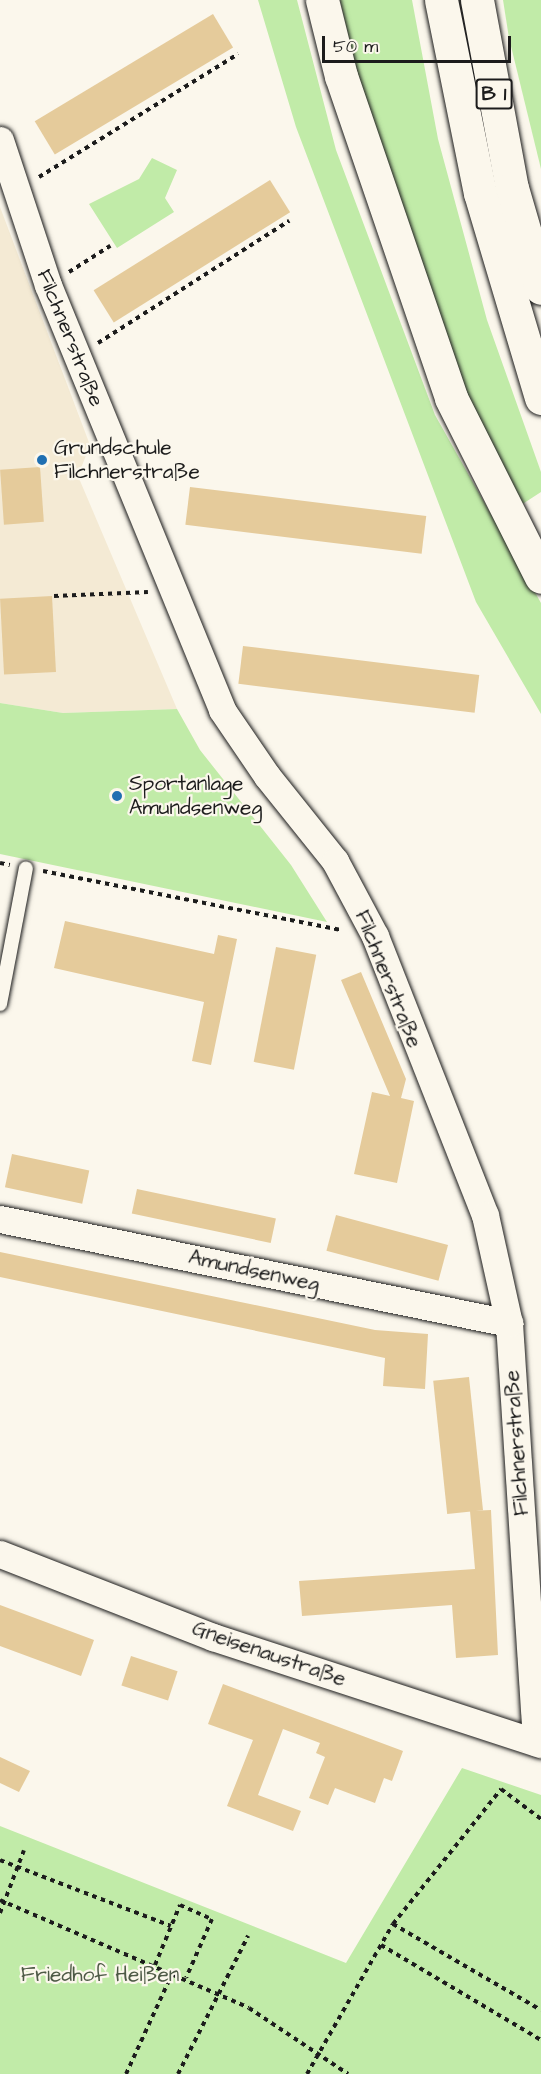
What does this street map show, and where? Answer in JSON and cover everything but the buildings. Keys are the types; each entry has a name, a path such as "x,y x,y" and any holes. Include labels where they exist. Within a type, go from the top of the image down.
{"highway":[{"path":"322,0 341,76 451,398 541,577"},
{"path":"441,0 480,193 541,398"},
{"name":"B 1","path":"477,0 512,188 541,288"}],"street":[{"name":"Filchnerstraße","path":"0,140 48,285 222,710 267,776 334,861 375,936 485,1215 509,1323 538,1743"},
{"name":"Amundsenweg","path":"0,1219 509,1323"},
{"name":"Gneisenaustraße","path":"0,1554 213,1636 538,1743"}],"lane":[{"path":"0,1004 26,868"}],"path":[{"path":"16,192 238,54"},
{"path":"78,356 289,221"},
{"path":"48,285 110,246"},
{"path":"54,596 172,591"},
{"path":"0,862 375,936"},
{"path":"308,2074 393,1924 501,1789 541,1819"},
{"path":"0,1913 2,1901 24,1850"},
{"path":"0,1860 171,1926"},
{"path":"2,1901 220,1994 321,2053 348,2074"},
{"path":"155,1965 180,1905 212,1919 186,1978"},
{"path":"393,1924 541,2010"},
{"path":"178,2074 248,1936"},
{"path":"381,1945 541,2040"},
{"path":"126,2074 173,1972"}],"shaded area":[{"name":"Grundschule Filchnerstraße","path":"0,207 90,445 78,476 177,709 63,713 0,703"}],"green space":[{"path":"258,0 297,0 336,150 435,415 541,603 541,714 476,602 296,127"},
{"path":"340,0 412,0 438,139 487,320 541,472 541,492 521,505 470,410 371,135"},
{"path":"503,0 541,0 541,169 509,38"},
{"path":"152,158 177,170 165,198 174,212 117,248 89,204 139,179"},
{"name":"Sportanlage Amundsenweg","path":"0,703 63,713 177,709 200,750 291,865 327,922 0,854"},
{"name":"Friedhof Heißen","path":"462,1768 541,1795 541,2074 0,2074 0,1826 346,1963"}],"place":[{"name":"Grundschule Filchnerstraße","path":"42,460"},
{"name":"Sportanlage Amundsenweg","path":"117,796"}]}
